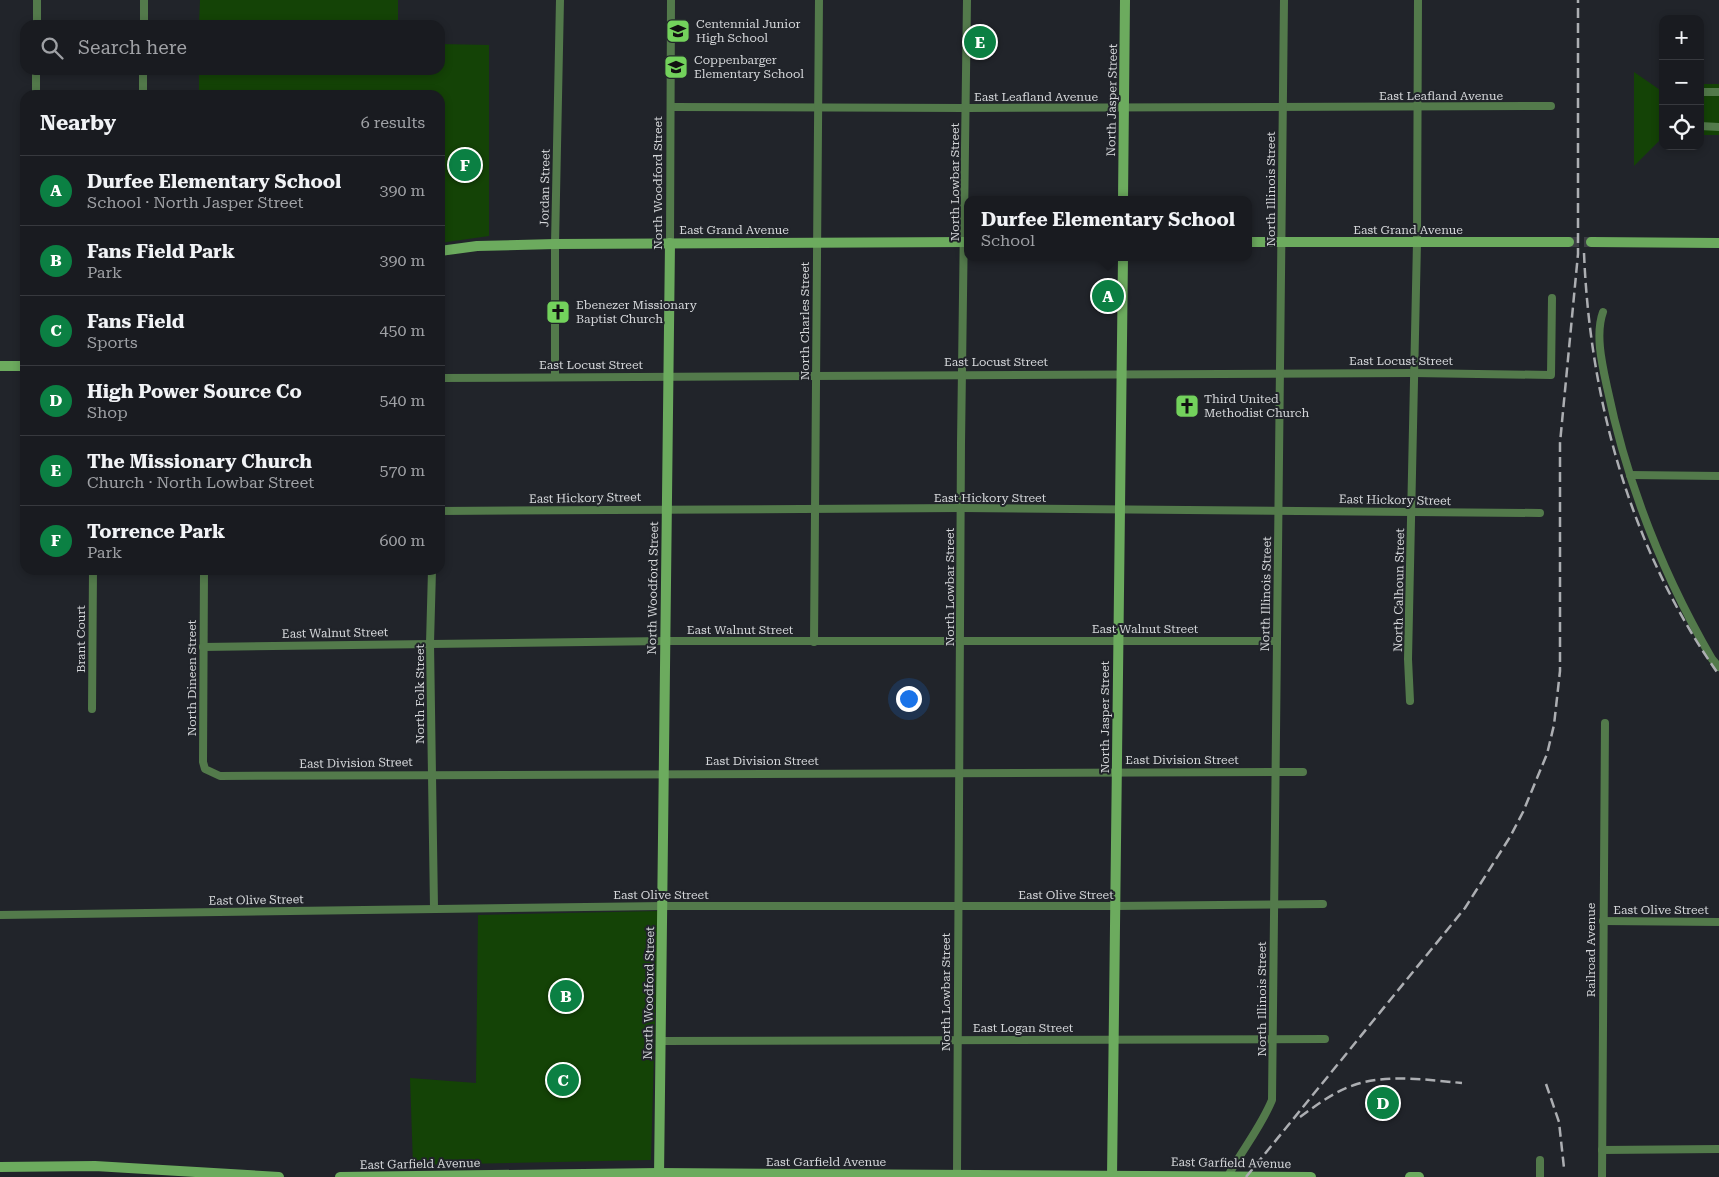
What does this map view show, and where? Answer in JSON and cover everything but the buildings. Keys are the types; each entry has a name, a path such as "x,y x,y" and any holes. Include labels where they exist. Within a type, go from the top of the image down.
{"street":[{"path":"36,20 37,0"},
{"path":"144,0 144,20"},
{"name":"Jordan Street","path":"555,377 555,244 560,0"},
{"name":"North Woodford Street","path":"659,1175 662,1041 671,0"},
{"name":"North Charles Street","path":"814,642 819,0"},
{"name":"North Lowbar Street","path":"967,0 967,196"},
{"name":"North Jasper Street","path":"1123,196 1125,0"},
{"name":"North Illinois Street","path":"1228,1176 1239,1155 1265,1117 1272,1100 1284,0"},
{"name":"North Calhoun Street","path":"1410,701 1418,0"},
{"path":"36,75 36,90"},
{"path":"143,75 143,90"},
{"path":"1704,92 1719,92"},
{"name":"East Leafland Avenue","path":"671,107 1418,108 1551,106"},
{"path":"1704,126 1719,127"},
{"name":"East Grand Avenue","path":"445,250 477,246 555,244 964,242"},
{"name":"East Grand Avenue","path":"1252,242 1569,242"},
{"path":"1591,242 1719,243"},
{"name":"North Lowbar Street","path":"957,1174 956,1039 962,641 961,508 966,261"},
{"name":"North Jasper Street","path":"1112,1176 1123,261"},
{"name":"East Locust Street","path":"445,378 1414,373 1551,376 1552,298"},
{"path":"1603,312 1600,339 1603,369 1615,428 1641,511 1663,567 1693,627 1719,667"},
{"path":"0,366 20,366"},
{"path":"1630,475 1719,476"},
{"name":"East Hickory Street","path":"445,511 666,508 814,510 961,508 1120,511 1412,510 1540,513"},
{"name":"Brant Court","path":"92,709 93,575"},
{"name":"North Dineen Street","path":"204,575 202,762 206,769 220,776"},
{"name":"North Folk Street","path":"432,575 430,643 434,908"},
{"name":"East Walnut Street","path":"203,646 665,641 1277,641"},
{"name":"Railroad Avenue","path":"1602,1177 1605,723"},
{"name":"East Division Street","path":"220,776 664,772 1303,772"},
{"name":"East Olive Street","path":"0,915 663,906 1323,904"},
{"name":"East Olive Street","path":"1603,921 1719,922"},
{"name":"East Logan Street","path":"662,1041 1325,1039"},
{"path":"1602,1150 1719,1149"},
{"path":"1540,1160 1540,1177"},
{"path":"0,1167 96,1166 279,1177"},
{"name":"East Garfield Avenue","path":"340,1177 916,1176 957,1174 1311,1177"},
{"path":"1410,1177 1419,1177"}],"green space":[{"path":"200,0 398,0 398,20 199,20"},
{"path":"445,44 489,45 489,236 445,242 445,90 199,90 199,75 445,75"},
{"path":"1634,72 1659,89 1659,141 1634,166"},
{"path":"1704,84 1719,84 1719,135 1704,135"},
{"path":"658,911 651,1160 413,1165 410,1078 476,1083 478,915"}],"tunnel":[{"path":"1569,242 1591,242"}],"railway":[{"path":"1246,1177 1465,908 1510,837 1523,812 1547,754 1554,725 1560,671 1560,443 1578,254 1578,0"},
{"path":"1584,253 1595,365 1606,420 1621,474 1640,527 1662,578 1688,628 1719,675"},
{"path":"1300,1117 1341,1090 1369,1081 1396,1078 1462,1083"},
{"path":"1546,1084 1559,1122 1564,1168"}],"place":[{"name":"Centennial Junior High School","path":"678,31"},
{"name":"The Missionary Church","path":"980,42"},
{"name":"Coppenbarger Elementary School","path":"676,67"},
{"name":"Torrence Park","path":"465,165"},
{"name":"Durfee Elementary School","path":"1108,296"},
{"name":"Ebenezer Missionary Baptist Church","path":"558,312"},
{"name":"Third United Methodist Church","path":"1187,406"},
{"name":"Fans Field Park","path":"566,996"},
{"name":"Fans Field","path":"563,1080"},
{"name":"High Power Source Co","path":"1383,1103"}]}
